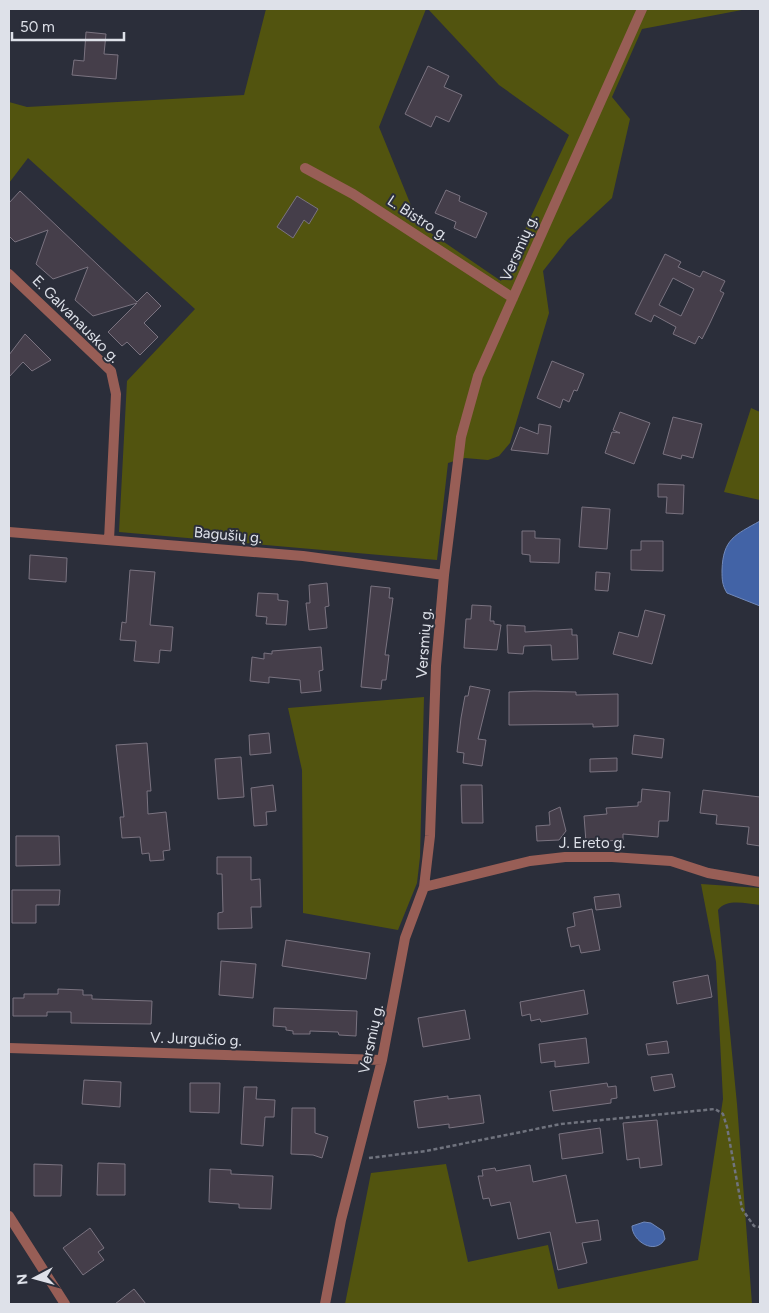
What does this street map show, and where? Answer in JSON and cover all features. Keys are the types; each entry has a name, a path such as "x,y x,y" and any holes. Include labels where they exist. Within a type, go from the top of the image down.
{"street":[{"name":"Versmių g.","path":"325,1304 341,1220 382,1060 405,938 424,888 430,836 436,666 444,575 461,438 478,376 639,10"},
{"name":"L. Bistro g.","path":"305,168 353,194 513,298"},
{"name":"E. Galvanausko g.","path":"9,274 111,371 116,394 109,540"},
{"name":"Bagušių g.","path":"9,532 303,556 444,575"},
{"name":"J. Ereto g.","path":"424,888 530,862 565,857 612,857 672,861 708,873 760,882"},
{"name":"V. Jurgučio g.","path":"9,1048 382,1060"},
{"path":"9,1216 65,1304"}],"path":[{"path":"358,1154 371,1158 389,1156 426,1151 560,1124 715,1109 723,1114 728,1127 742,1209 754,1226 760,1227"}],"shaded area":[{"path":"266,9 426,9 379,127 419,225 501,281 569,135 499,85 428,9 747,9 642,29 612,97 630,119 612,198 568,239 543,271 549,313 510,443 499,456 488,460 465,458 448,463 437,560 119,532 127,381 195,309 28,158 9,183 9,102 27,107 244,95"},
{"path":"751,408 760,412 760,500 724,492"},
{"path":"424,697 420,857 417,883 398,930 303,913 302,770 288,708"},
{"path":"701,884 760,888 760,905 732,903 722,906 718,910 737,1104 752,1304 345,1304 371,1173 446,1164 468,1262 548,1245 558,1289 698,1260 723,1099 716,962"}],"water":[{"path":"760,521 760,606 727,593 724,587 722,570 725,551 732,539 737,534"},
{"path":"644,1222 651,1223 663,1231 665,1239 661,1244 650,1246 636,1237 632,1226"}],"building":[{"path":"86,32 106,34 104,54 118,55 116,79 72,75 74,60 84,61"},
{"path":"428,66 449,76 444,87 462,95 449,122 436,116 431,127 405,114"},
{"path":"446,190 460,196 459,201 487,213 476,238 454,228 456,222 435,213"},
{"path":"20,191 137,302 147,292 161,306 144,323 158,337 140,355 127,342 122,346 108,332 137,303 93,316 75,300 88,267 53,279 36,264 48,230 15,242 9,236 9,203"},
{"path":"297,196 318,209 309,224 304,220 293,238 277,227"},
{"path":"665,254 681,262 678,267 700,277 703,271 725,281 720,291 724,293 710,323 702,339 699,336 695,344 673,334 676,327 654,315 651,322 635,314","holes":["673,278 694,289 681,316 659,305"]},
{"path":"25,334 51,360 32,371 23,362 9,377 9,355"},
{"path":"552,361 584,374 577,391 574,390 569,402 563,399 560,408 537,398"},
{"path":"620,412 650,423 634,464 605,453 612,432 620,433 613,430"},
{"path":"673,417 702,424 693,458 682,455 681,459 663,454"},
{"path":"539,424 551,426 548,454 511,450 520,427 538,434"},
{"path":"658,484 684,485 683,514 666,513 667,497 658,497"},
{"path":"582,507 610,509 607,549 579,547"},
{"path":"522,531 535,531 535,538 560,539 559,563 530,562 530,555 522,554"},
{"path":"641,541 663,541 663,571 631,570 631,550 641,550"},
{"path":"30,555 67,558 66,582 29,579"},
{"path":"130,570 155,572 150,625 173,627 171,651 160,650 159,663 134,661 136,641 120,640 122,622 126,623"},
{"path":"596,572 610,573 608,591 595,590"},
{"path":"327,583 329,606 325,607 327,628 309,630 306,603 310,603 309,585"},
{"path":"371,586 390,588 389,598 393,598 385,655 389,655 386,680 382,680 381,689 361,687"},
{"path":"258,593 278,594 278,600 288,601 286,625 266,624 267,617 256,616"},
{"path":"472,605 491,606 490,621 501,625 497,650 464,648 466,619 471,619"},
{"path":"645,610 665,615 652,664 613,654 619,632 638,637"},
{"path":"507,625 525,626 525,632 572,629 572,635 577,635 578,659 552,660 551,645 524,646 523,654 508,653"},
{"path":"321,647 323,670 319,671 321,691 301,693 300,680 269,677 269,683 250,681 252,657 264,659 264,653 272,654 272,651"},
{"path":"470,686 490,690 478,739 486,740 482,766 463,763 464,753 457,752 465,696 468,696"},
{"path":"509,692 576,692 576,695 618,694 618,726 593,727 593,724 509,725"},
{"path":"269,733 271,753 250,755 249,735"},
{"path":"634,735 664,739 662,758 632,754"},
{"path":"147,743 151,791 147,791 148,814 166,812 170,850 163,851 164,860 150,861 149,853 142,854 140,837 122,838 120,817 124,817 116,745"},
{"path":"241,757 244,797 218,799 215,759"},
{"path":"617,758 617,771 590,772 590,759"},
{"path":"273,785 276,811 266,812 267,825 254,826 251,788"},
{"path":"461,785 482,785 483,823 462,823"},
{"path":"642,789 670,792 668,821 659,821 658,837 623,834 623,840 586,842 584,816 607,814 606,808 638,806 638,802 641,802"},
{"path":"703,790 760,797 760,846 747,844 749,827 716,824 717,815 700,813"},
{"path":"560,807 566,831 559,840 537,841 536,826 550,825 549,812"},
{"path":"16,836 59,836 60,865 16,866"},
{"path":"217,857 251,857 251,880 260,879 261,907 251,907 252,928 218,929 218,913 223,912 222,874 217,874"},
{"path":"12,890 60,890 59,905 36,905 36,923 12,923"},
{"path":"619,894 621,907 596,910 594,897"},
{"path":"592,909 600,950 581,953 579,945 571,947 567,928 575,926 573,913"},
{"path":"286,940 370,953 366,979 282,966"},
{"path":"221,961 256,964 253,998 219,995"},
{"path":"708,975 712,997 677,1004 673,982"},
{"path":"58,989 83,990 83,995 92,995 92,999 152,1001 151,1024 71,1023 71,1012 47,1012 47,1016 13,1016 13,998 24,998 24,994 58,994"},
{"path":"584,990 588,1014 541,1022 540,1019 531,1021 530,1014 522,1016 520,1002"},
{"path":"274,1008 357,1011 356,1036 339,1035 338,1032 310,1031 310,1034 293,1034 293,1031 286,1030 286,1027 273,1026"},
{"path":"465,1010 470,1039 423,1047 418,1018"},
{"path":"586,1038 589,1063 555,1067 555,1061 541,1063 539,1044"},
{"path":"667,1041 669,1053 648,1055 646,1044"},
{"path":"672,1074 675,1087 654,1091 651,1077"},
{"path":"84,1080 121,1082 120,1107 82,1104"},
{"path":"190,1083 220,1083 219,1113 190,1112"},
{"path":"607,1083 608,1087 616,1086 617,1098 611,1099 611,1103 553,1111 550,1091"},
{"path":"244,1087 257,1087 256,1099 275,1100 274,1117 265,1117 263,1146 241,1144"},
{"path":"480,1095 484,1123 449,1128 449,1124 418,1128 414,1101 448,1096 448,1099"},
{"path":"292,1108 315,1108 315,1133 328,1137 322,1158 313,1155 291,1154"},
{"path":"657,1120 662,1165 640,1168 639,1158 627,1160 623,1123"},
{"path":"600,1128 603,1153 562,1159 559,1134"},
{"path":"98,1163 125,1164 125,1195 97,1195"},
{"path":"34,1164 62,1165 61,1196 34,1196"},
{"path":"530,1165 533,1182 566,1175 576,1223 598,1220 601,1240 582,1243 587,1263 558,1270 550,1232 518,1239 510,1202 491,1206 489,1198 483,1199 478,1176 483,1176 482,1170 495,1168 496,1171"},
{"path":"210,1169 231,1170 231,1174 273,1176 271,1209 239,1208 239,1204 209,1202"},
{"path":"90,1228 104,1248 98,1252 104,1260 83,1275 63,1248"},
{"path":"134,1289 146,1304 115,1304"}]}
